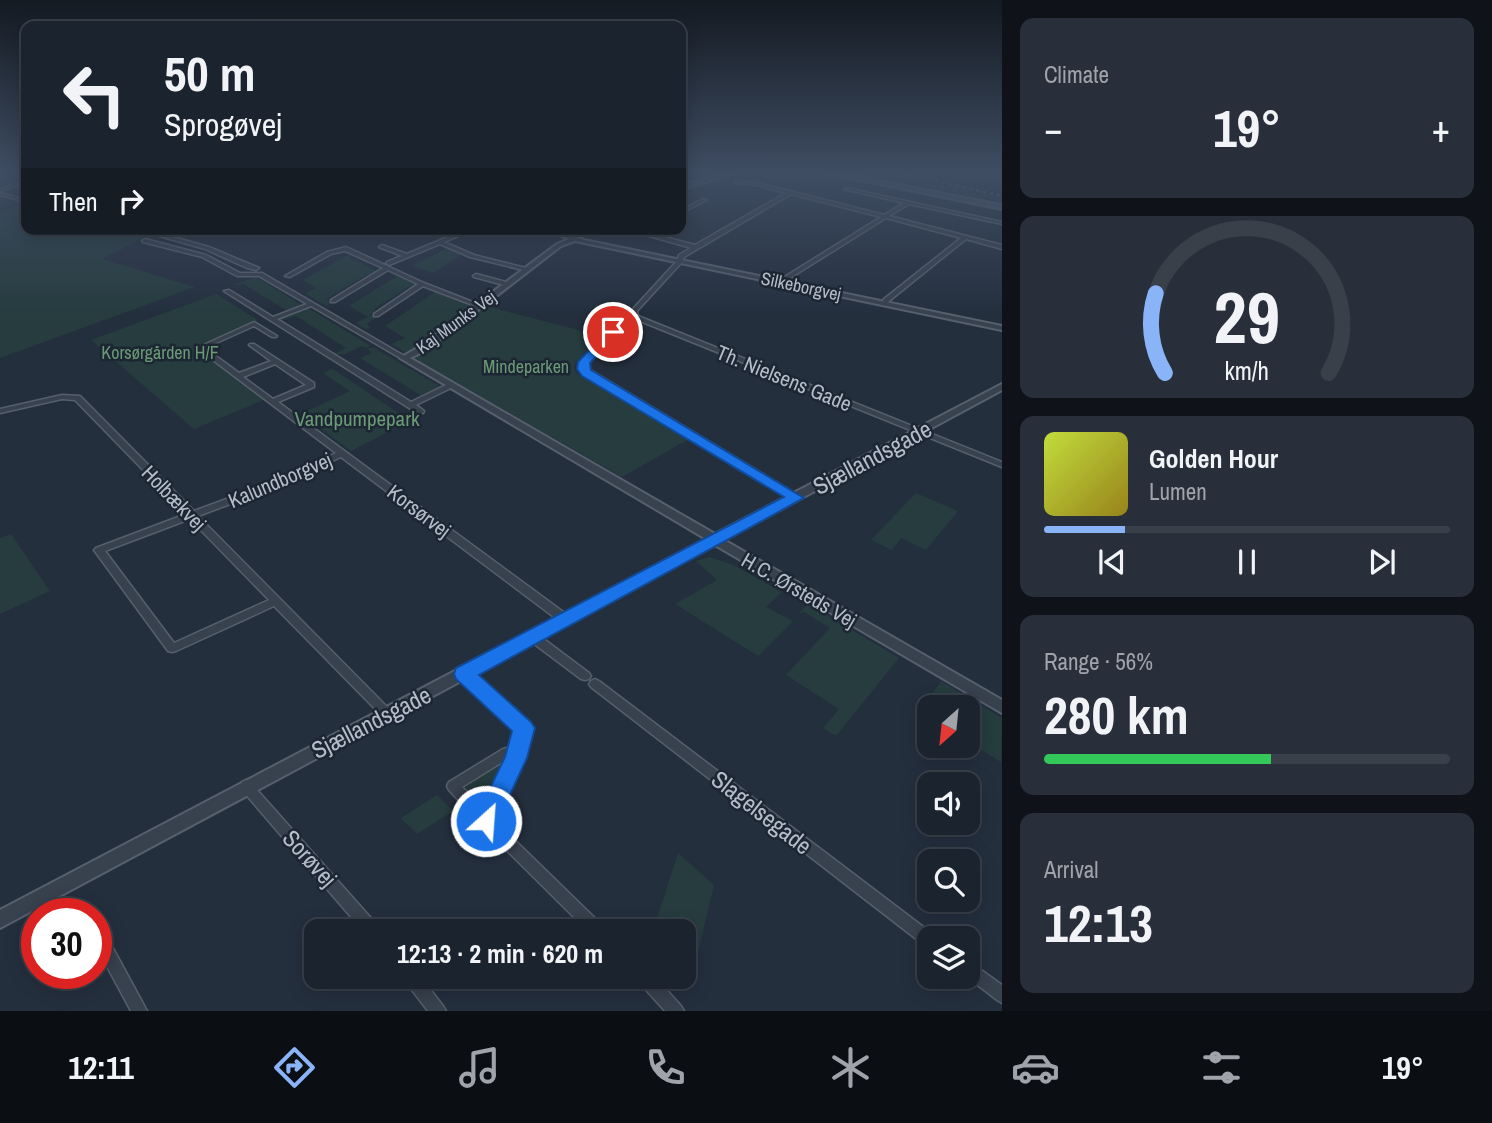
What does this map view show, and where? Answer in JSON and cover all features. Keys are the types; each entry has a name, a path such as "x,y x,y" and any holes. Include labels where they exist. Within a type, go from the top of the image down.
{"street":[{"path":"742,220 681,256 680,261 634,312 635,317 624,320 584,362 583,369 796,498"},
{"path":"780,282 880,220"},
{"path":"903,220 1002,247"},
{"path":"159,235 207,248 258,271"},
{"path":"333,301 406,255 457,235"},
{"path":"557,235 559,245"},
{"name":"Silkeborgvej","path":"563,235 573,240 1001,327"},
{"name":"Silkeborgvej","path":"568,235 599,244"},
{"path":"652,235 695,247"},
{"path":"885,304 886,300 965,237"},
{"name":"Kaj Munks Vej","path":"404,358 422,349 559,245 573,240"},
{"path":"145,241 204,256 239,275 258,271"},
{"path":"440,242 472,256 527,269"},
{"path":"382,247 406,255"},
{"path":"288,276 341,249 352,250 389,265 422,284 480,306"},
{"name":"H.C. Ørsteds Vej","path":"258,271 714,541 1002,707"},
{"name":"Kaj Munks Vej","path":"483,271 474,278 508,284"},
{"path":"376,315 422,284"},
{"path":"227,291 420,411"},
{"path":"272,319 312,304"},
{"name":"Th. Nielsens Gade","path":"635,317 1002,465"},
{"name":"Korsørvej","path":"274,336 254,324 200,348 566,620"},
{"path":"252,345 312,384 272,402"},
{"path":"238,376 277,361"},
{"path":"411,405 451,386"},
{"name":"Sjællandsgade","path":"0,919 246,786 464,674 1002,387"},
{"name":"Holbækvej","path":"0,411 73,396 387,714"},
{"name":"Kalundborgvej","path":"275,601 172,648 99,550 270,486 342,454"},
{"name":"Slagelsegade","path":"533,637 917,931"},
{"path":"464,674 524,728 516,758 486,821"},
{"path":"516,758 507,753 453,786 586,919"},
{"name":"Sorøvej","path":"246,786 362,919"},
{"path":"112,961 139,1011"},
{"path":"980,978 1002,995"},
{"path":"420,989 438,1011"},
{"path":"655,989 676,1011"}],"green space":[{"path":"0,220 21,220 21,235 148,235 102,259 195,287 0,358"},
{"path":"448,248 462,254 433,273 412,266"},
{"path":"350,254 349,257 378,272 368,274 326,299 332,303 326,306 305,293 316,288 303,280"},
{"path":"399,275 418,284 413,288 408,287 374,309 376,310 370,315 377,317 367,324 370,328 365,329 355,323 368,317 349,306"},
{"path":"256,277 301,305 286,310 243,284 230,286"},
{"path":"435,292 471,306 415,348 405,352 391,344 405,338 385,326"},
{"name":"Korsørgården H/F","path":"216,294 258,320 196,349 266,399 194,429 91,340"},
{"name":"Mindeparken","path":"486,306 601,336 576,362 574,368 577,374 689,439 622,477 420,362 414,356 428,349"},
{"path":"308,308 371,346 362,346 345,354 334,354 346,348 296,316 282,321 280,318"},
{"path":"373,347 441,387 422,396 360,358 372,353 367,349"},
{"name":"Vandpumpepark","path":"331,369 410,421 351,451 301,414 350,391 323,373"},
{"path":"916,493 958,511 926,550 901,538 892,550 871,540"},
{"path":"11,534 50,591 0,614 0,538"},
{"path":"710,557 733,565 782,592 766,607 793,621 758,656 675,604 717,580 696,561"},
{"path":"808,604 899,658 836,736 823,728 839,709 786,675 830,628 804,612 798,614"},
{"path":"941,681 964,695 931,695"},
{"path":"980,705 1002,718 1001,762 980,749"},
{"path":"500,764 507,768 491,798 474,802 464,788"},
{"path":"437,795 453,811 417,834 401,818"},
{"path":"678,853 714,885 696,962 696,919 657,919"}],"route":[{"path":"486,821 516,758 524,728 464,674 796,498 587,373 583,369 584,362 613,332"}]}
